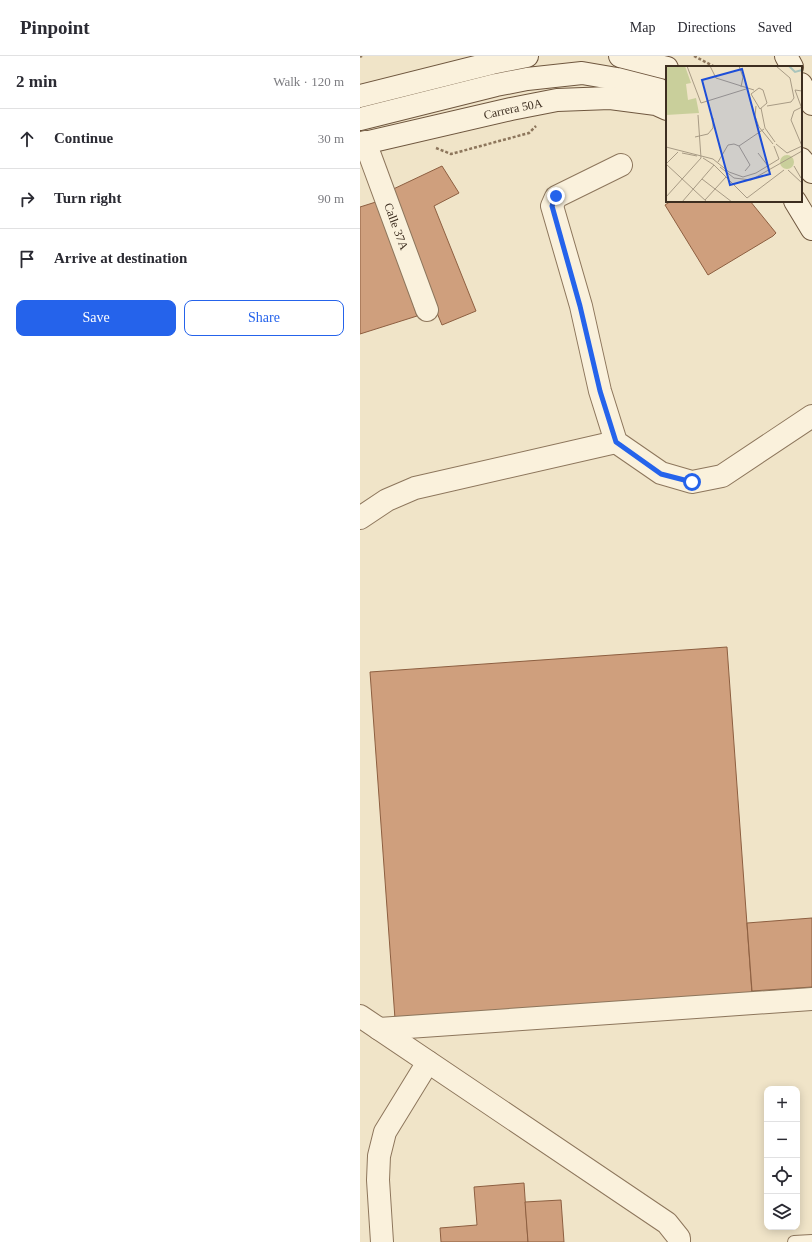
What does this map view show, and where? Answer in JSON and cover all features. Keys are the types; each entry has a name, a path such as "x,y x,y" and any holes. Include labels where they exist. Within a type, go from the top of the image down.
{"street":[{"path":"360,96 492,63 527,56"},
{"path":"620,56 666,68"},
{"path":"786,56 791,66"},
{"path":"360,119 496,85 527,79 582,73 617,79 660,90 666,93"},
{"path":"802,86 812,104"},
{"name":"Carrera 50A","path":"362,143 557,100 610,98 656,104 666,109"},
{"name":"Calle 37A","path":"362,143 427,310"},
{"path":"802,160 812,172"},
{"path":"620,165 556,196 552,206 580,306 600,391 616,442 661,474 692,482 722,476 812,416"},
{"path":"796,202 812,229"},
{"path":"360,518 387,500 415,488 616,442"},
{"path":"379,1029 812,999"},
{"path":"360,1016 667,1223 678,1238 679,1242"},
{"path":"382,1242 378,1180 379,1156 385,1132 428,1062"}],"lane":[{"path":"794,1242 812,1240"}],"path":[{"path":"694,56 713,66"},
{"path":"434,148 451,154 529,133 539,123"}],"building":[{"path":"442,166 459,193 434,206 476,311 442,325 387,192"},
{"path":"379,201 417,316 360,334 360,207"},
{"path":"670,202 751,202 776,233 708,275 665,205"},
{"path":"727,647 752,994 395,1019 370,672"},
{"path":"812,918 812,987 752,991 747,923"},
{"path":"524,1183 528,1242 441,1242 440,1228 477,1225 474,1187"},
{"path":"561,1200 564,1242 528,1242 525,1202"}],"route":[{"path":"556,196 552,206 580,306 600,391 616,442 661,474 692,482"}]}
